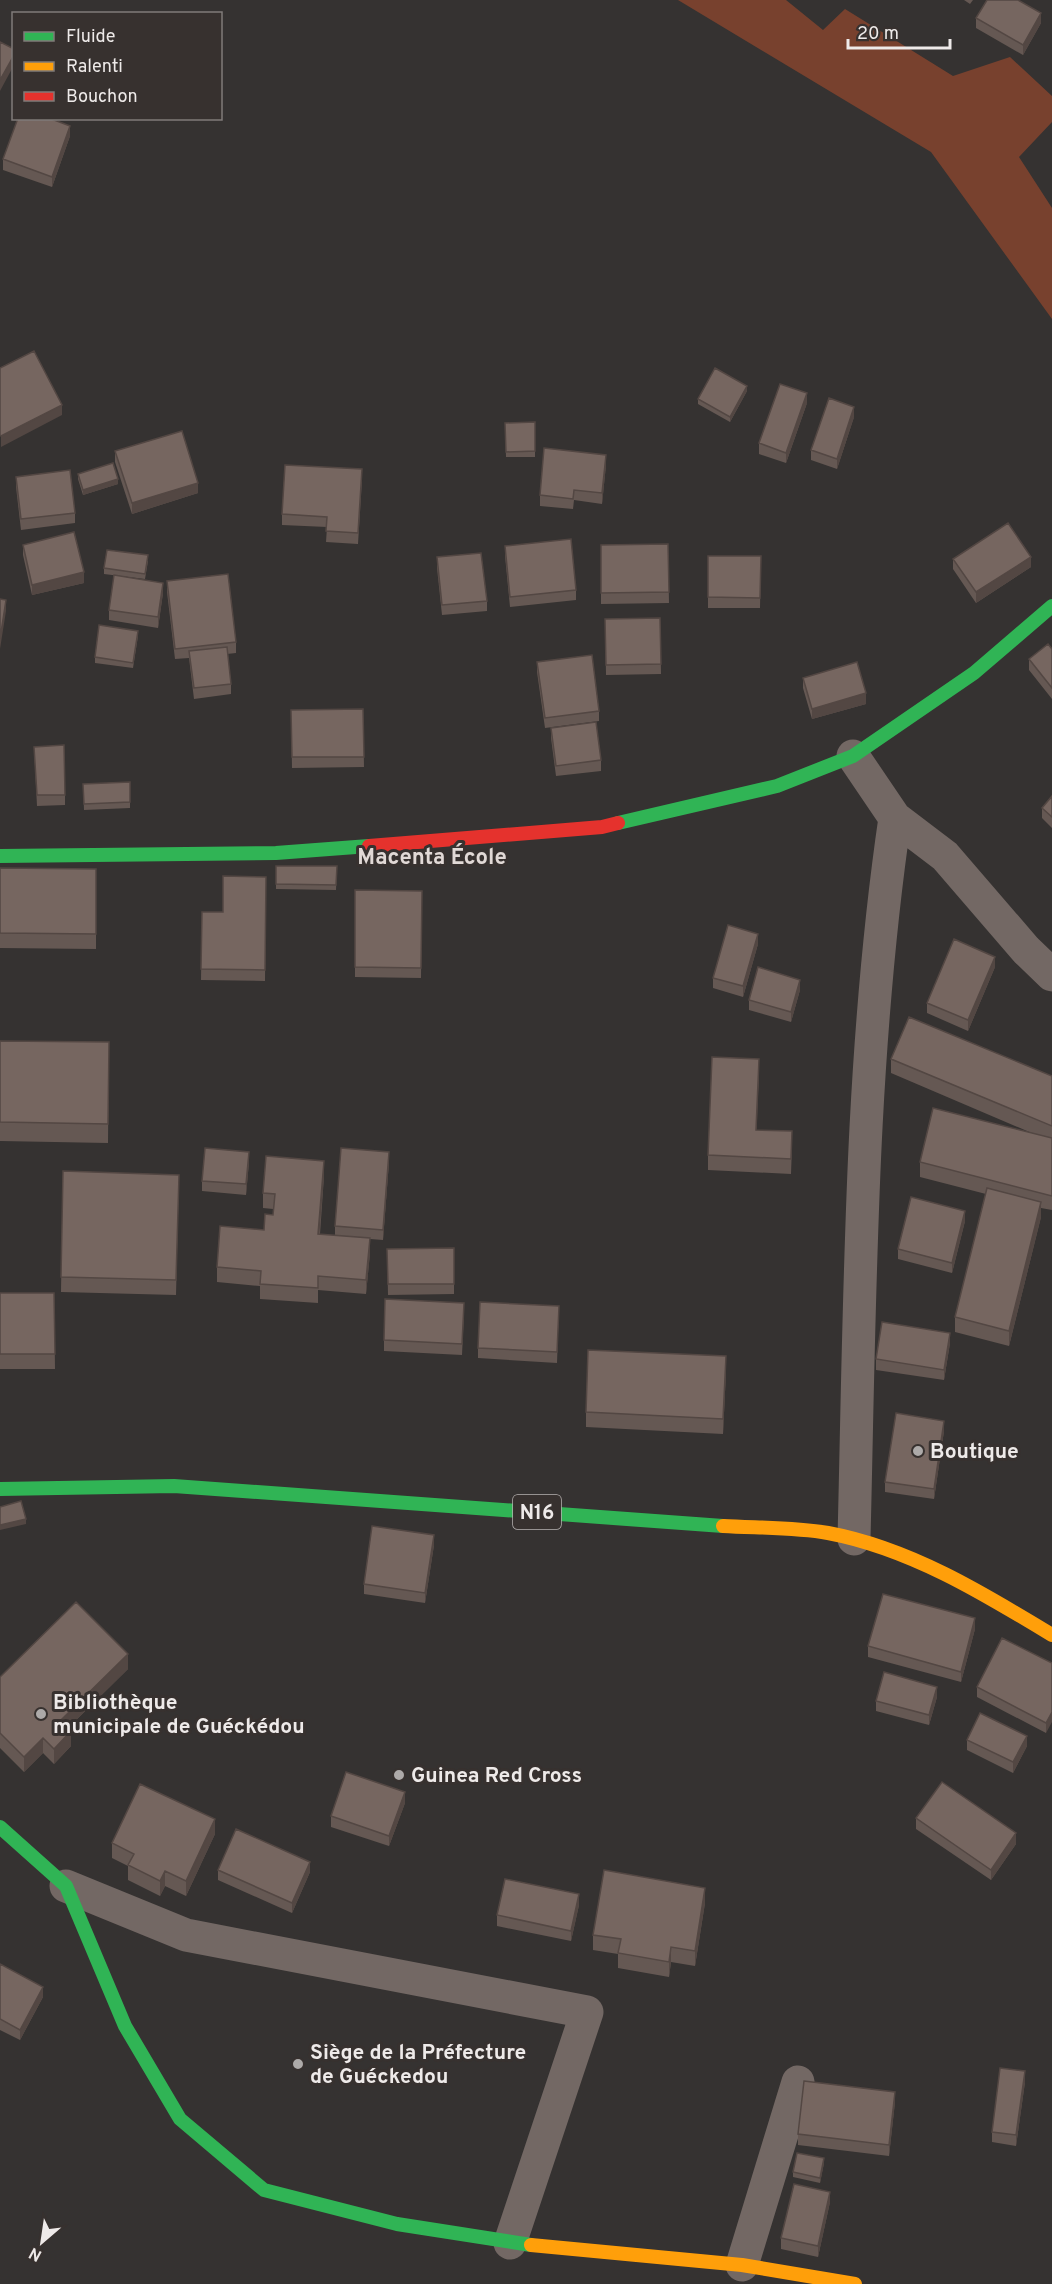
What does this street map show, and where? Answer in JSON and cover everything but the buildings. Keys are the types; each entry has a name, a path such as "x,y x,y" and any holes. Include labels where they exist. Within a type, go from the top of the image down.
{"main road":[{"path":"0,856 276,853 602,827 777,786 853,756 974,673 1052,606"},
{"name":"N16","path":"0,1489 174,1486 828,1533 854,1539 928,1568 1015,1612 1052,1635"},
{"path":"0,1827 66,1886 124,2026 180,2119 264,2190 397,2224 510,2243 742,2265 855,2284"}],"street":[{"path":"853,756 896,818 945,856 1026,950 1052,975"},
{"path":"854,1539 863,1156 882,904 896,818"},
{"path":"66,1886 186,1935 586,2012 510,2243"},
{"path":"742,2265 798,2082"}],"shaded area":[{"path":"678,0 786,0 823,30 845,9 953,76 1010,57 1052,96 1052,122 1019,157 1052,208 1052,319 931,152"}],"traffic: fast":[{"path":"618,823 777,786 853,756 974,673 1052,606"},
{"path":"0,856 276,853 369,846"},
{"path":"0,1489 174,1486 723,1526"},
{"path":"0,1827 66,1886 125,2026 180,2119 264,2190 397,2224 531,2245"}],"traffic: slow":[{"path":"723,1526 815,1531 887,1549 972,1588 1052,1635"},
{"path":"531,2245 742,2265 855,2284"}],"traffic: jam":[{"path":"369,846 602,827 618,823"}],"place":[{"name":"Boutique","path":"918,1451"},
{"name":"Bibliothèque municipale de Guéckédou","path":"41,1714"},
{"name":"Guinea Red Cross","path":"399,1775"},
{"name":"Siège de la Préfecture de Guéckedou","path":"298,2064"}],"district":[{"name":"Macenta École","path":"432,856"}]}
